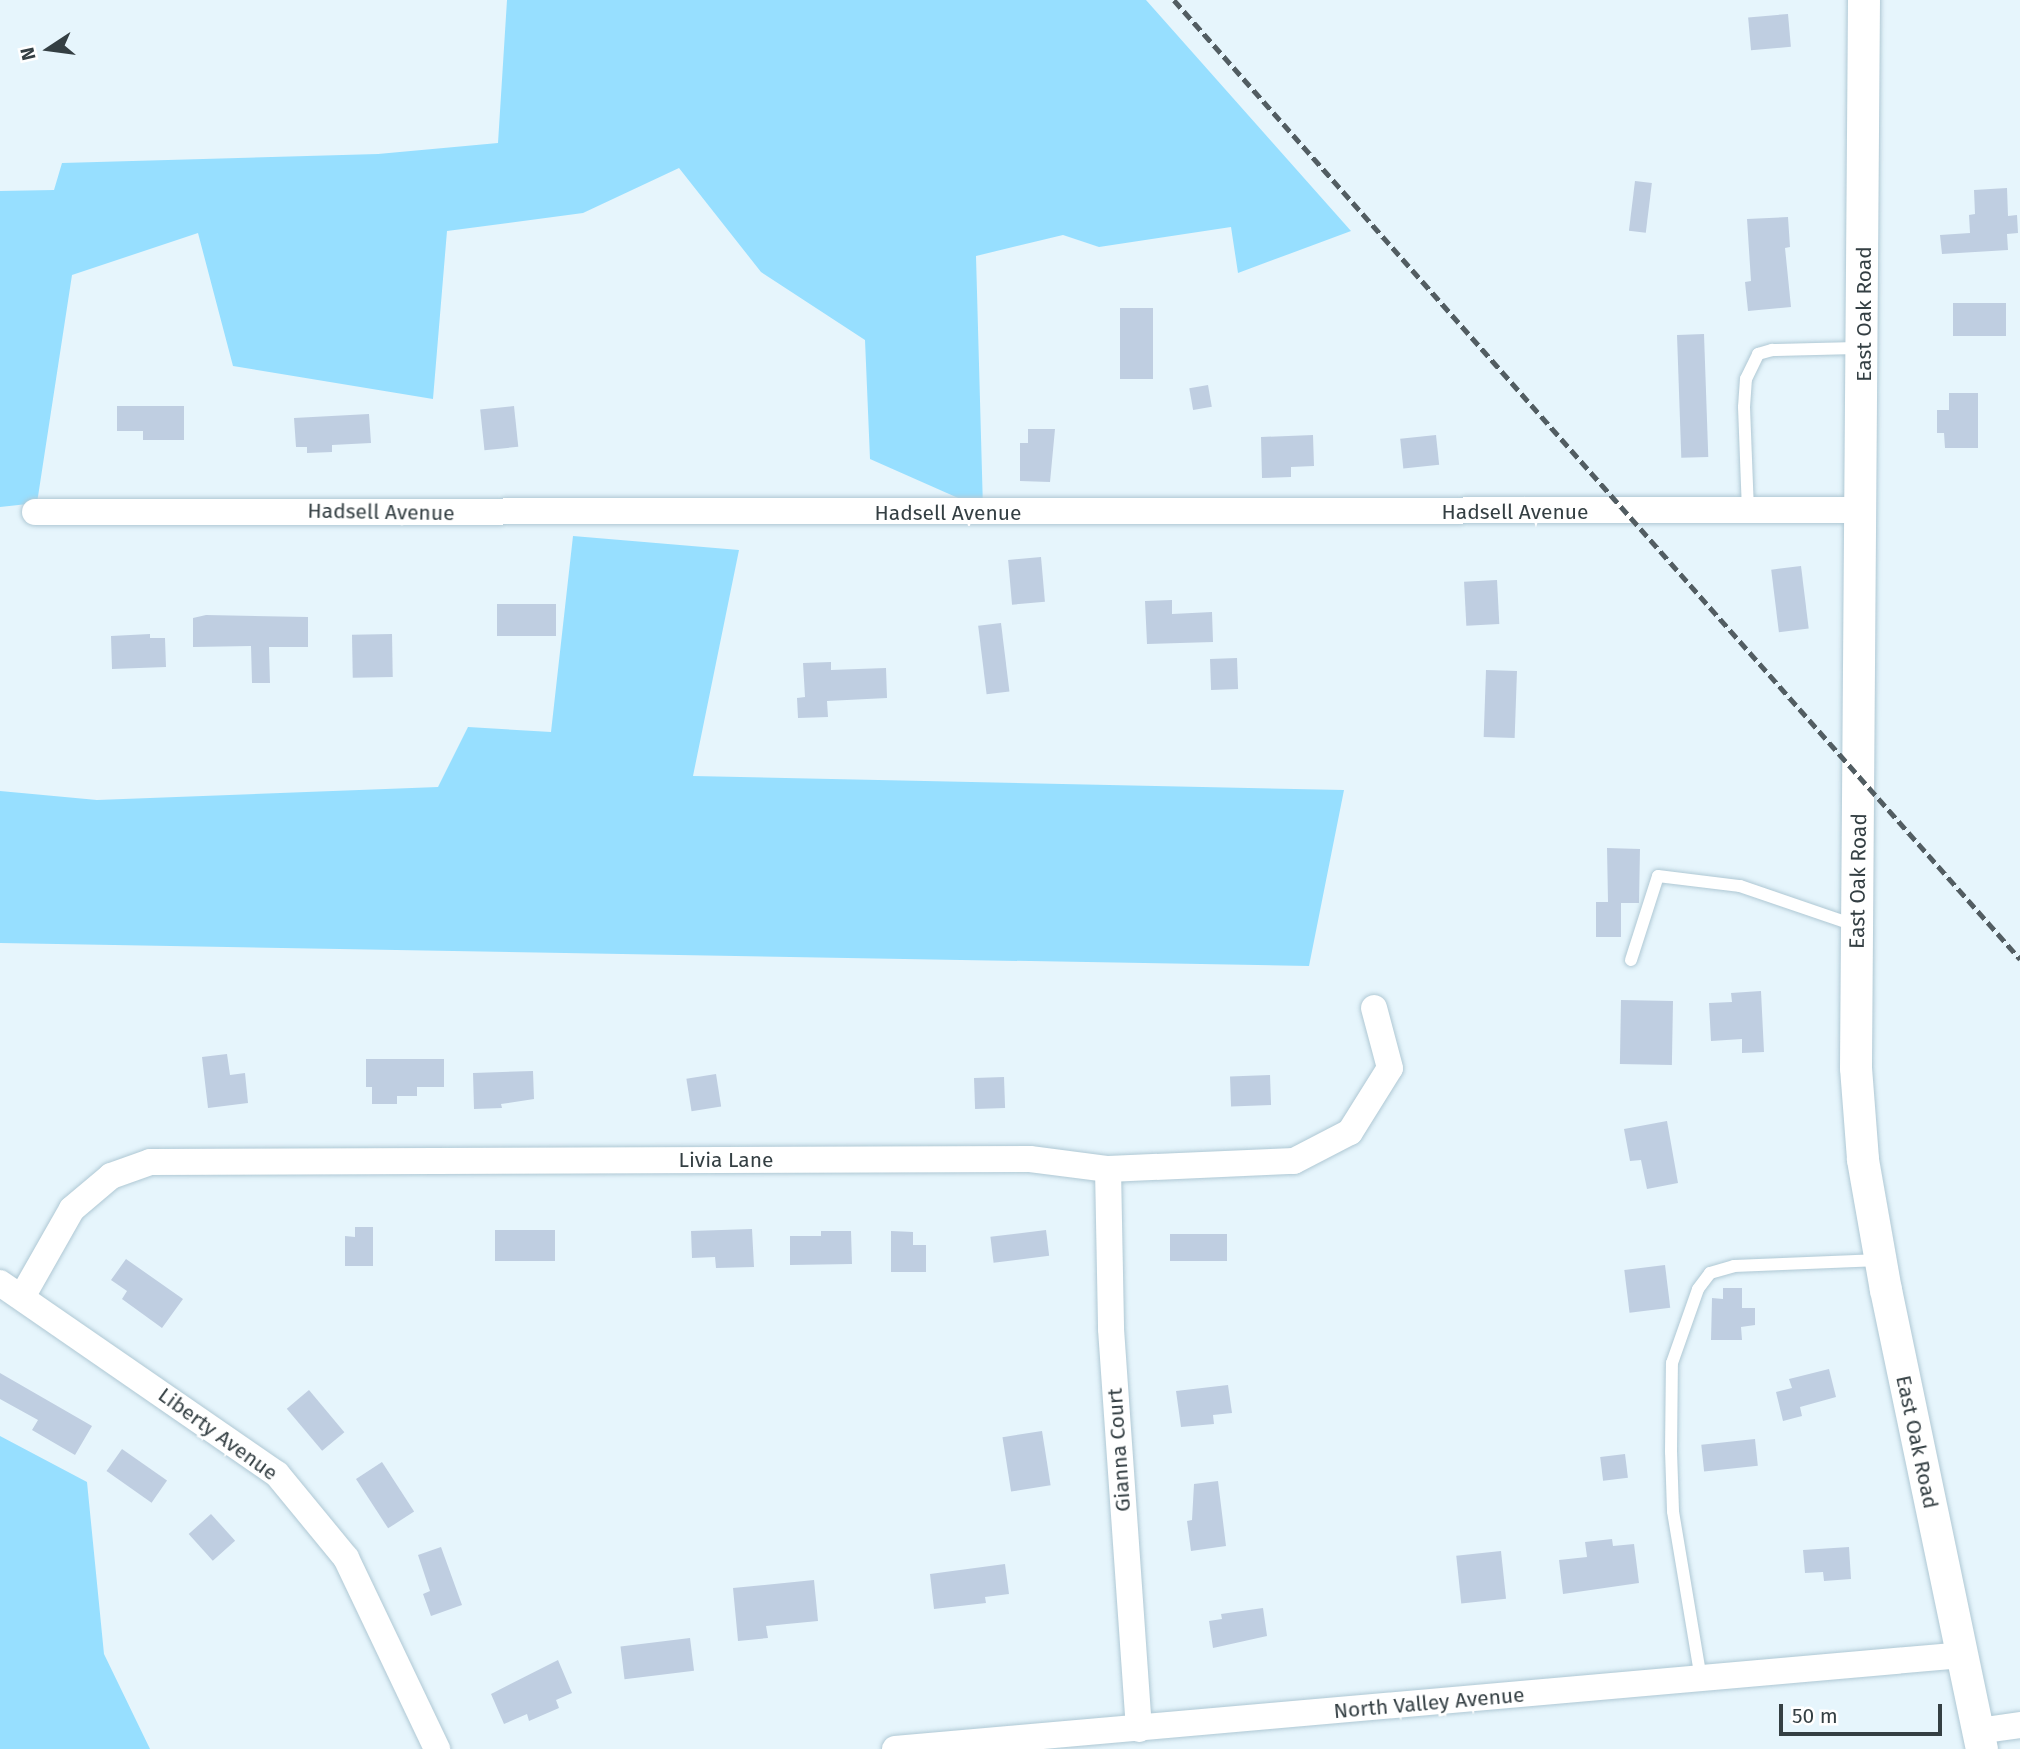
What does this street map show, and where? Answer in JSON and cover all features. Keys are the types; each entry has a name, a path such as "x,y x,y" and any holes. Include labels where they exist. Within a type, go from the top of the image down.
{"street":[{"name":"East Oak Road","path":"1864,0 1857,1082 1863,1160 1881,1260 1980,1740"},
{"name":"Hadsell Avenue","path":"34,512 1862,510"},
{"name":"Livia Lane","path":"11,1290 72,1209 111,1176 150,1162 1030,1159 1108,1169 1294,1161 1350,1132 1390,1068 1374,1008"},
{"name":"Gianna Court","path":"1108,1169 1111,1329 1139,1729"},
{"name":"Liberty Avenue","path":"11,1290 277,1474 346,1558 437,1749"},
{"name":"North Valley Avenue","path":"895,1749 1962,1655"},
{"path":"1980,1740 2020,1725"}],"lane":[{"path":"1748,511 1744,407 1746,379 1758,354 1772,350 1863,348"},
{"path":"1631,960 1658,876 1740,886 1857,926"},
{"path":"1702,1679 1673,1511 1671,1452 1672,1363 1698,1289 1710,1273 1734,1266 1881,1260"}],"shaded area":[{"path":"507,0 1146,0 1351,231 1238,273 1231,227 1099,247 1063,235 976,256 983,509 870,459 865,340 761,272 679,168 583,213 447,231 433,399 233,366 198,233 72,275 37,503 0,507 0,191 54,190 62,163 378,154 498,143"},
{"path":"573,536 739,550 693,776 1344,790 1309,966 0,943 0,791 97,800 438,787 468,727 551,732"},
{"path":"0,1436 87,1482 104,1654 150,1749 0,1749"}],"building":[{"path":"1788,14 1791,47 1751,50 1748,17"},
{"path":"1635,181 1652,183 1646,233 1629,231"},
{"path":"2007,188 2008,216 2017,215 2018,233 2007,234 2008,250 1942,254 1940,235 1970,233 1969,215 1975,214 1974,190"},
{"path":"1788,217 1790,247 1785,248 1791,307 1748,311 1745,282 1751,281 1747,219"},
{"path":"1953,303 2006,303 2006,336 1953,336"},
{"path":"1120,308 1153,308 1153,379 1120,379"},
{"path":"1704,334 1708,457 1681,458 1677,335"},
{"path":"1208,385 1212,407 1193,410 1189,388"},
{"path":"1949,393 1978,393 1978,448 1945,448 1944,433 1937,433 1937,410 1949,410"},
{"path":"117,406 184,406 184,440 143,440 143,431 117,431"},
{"path":"514,406 518,447 484,450 480,410"},
{"path":"369,414 371,443 332,445 332,452 307,453 307,447 296,447 294,418"},
{"path":"1028,429 1055,429 1050,482 1020,481 1020,443 1028,443"},
{"path":"1313,435 1314,466 1291,467 1291,477 1262,478 1261,437"},
{"path":"1436,435 1439,465 1403,469 1400,439"},
{"path":"1041,557 1045,602 1012,605 1008,560"},
{"path":"1801,566 1809,629 1779,632 1771,570"},
{"path":"1497,580 1499,624 1466,626 1464,582"},
{"path":"1172,600 1172,614 1212,612 1213,642 1147,644 1145,601"},
{"path":"497,604 556,604 556,636 497,636"},
{"path":"206,615 308,617 308,647 269,647 270,683 252,683 251,646 193,647 193,618"},
{"path":"1001,623 1009,691 987,694 978,626"},
{"path":"150,634 150,638 165,638 166,667 112,669 111,636"},
{"path":"392,634 393,677 353,678 352,635"},
{"path":"1237,658 1238,689 1211,690 1210,659"},
{"path":"831,662 831,670 886,668 887,698 827,701 828,717 798,718 797,698 805,697 803,663"},
{"path":"1486,670 1517,671 1515,738 1484,737"},
{"path":"1607,848 1640,849 1639,903 1621,903 1621,937 1596,937 1596,902 1608,902"},
{"path":"1761,991 1764,1052 1742,1053 1742,1039 1711,1041 1709,1003 1732,1002 1731,993"},
{"path":"1621,1000 1673,1001 1672,1065 1620,1064"},
{"path":"227,1054 230,1075 245,1073 248,1103 208,1108 202,1057"},
{"path":"366,1059 444,1059 444,1087 417,1087 417,1096 397,1096 397,1104 372,1104 372,1087 366,1087"},
{"path":"533,1071 534,1099 501,1104 502,1108 474,1109 473,1073"},
{"path":"716,1074 721,1107 692,1111 686,1079"},
{"path":"1270,1075 1271,1105 1231,1106 1230,1076"},
{"path":"1004,1077 1005,1108 975,1109 974,1078"},
{"path":"1667,1121 1678,1183 1647,1189 1641,1160 1630,1161 1624,1129"},
{"path":"355,1227 373,1227 373,1266 345,1266 345,1236 355,1237"},
{"path":"752,1229 754,1267 716,1268 715,1257 692,1258 691,1231"},
{"path":"495,1230 555,1230 555,1261 495,1261"},
{"path":"1046,1230 1049,1256 994,1263 990,1237"},
{"path":"821,1231 851,1231 852,1264 790,1265 790,1236 821,1236"},
{"path":"891,1231 913,1232 913,1245 926,1245 926,1272 891,1272"},
{"path":"1170,1234 1227,1234 1227,1261 1170,1261"},
{"path":"126,1259 183,1299 162,1328 122,1299 127,1291 111,1280"},
{"path":"1665,1265 1670,1308 1630,1313 1624,1270"},
{"path":"1723,1288 1742,1288 1742,1308 1755,1308 1755,1325 1741,1327 1742,1340 1711,1340 1712,1298 1723,1299"},
{"path":"1829,1369 1836,1397 1800,1407 1802,1416 1783,1421 1776,1392 1792,1388 1789,1379"},
{"path":"0,1373 92,1426 75,1455 32,1430 38,1420 0,1399"},
{"path":"1228,1385 1232,1413 1213,1415 1214,1424 1181,1427 1176,1391"},
{"path":"309,1390 344,1432 322,1451 287,1409"},
{"path":"1042,1431 1051,1485 1011,1492 1002,1437"},
{"path":"1755,1439 1758,1466 1704,1471 1701,1445"},
{"path":"122,1449 167,1481 152,1503 107,1471"},
{"path":"1625,1454 1628,1478 1603,1481 1600,1457"},
{"path":"382,1462 414,1511 388,1528 356,1479"},
{"path":"1218,1481 1226,1546 1191,1551 1187,1521 1192,1520 1194,1484"},
{"path":"211,1514 235,1541 213,1561 189,1534"},
{"path":"1612,1539 1613,1546 1634,1544 1639,1583 1563,1594 1559,1560 1587,1557 1585,1542"},
{"path":"441,1547 462,1605 431,1616 423,1594 430,1591 418,1555"},
{"path":"1849,1547 1851,1579 1824,1581 1823,1572 1805,1573 1803,1550"},
{"path":"1501,1551 1506,1599 1461,1603 1456,1556"},
{"path":"1005,1564 1009,1594 985,1597 986,1603 934,1609 930,1574"},
{"path":"814,1580 818,1621 766,1626 768,1638 738,1641 733,1588"},
{"path":"1263,1608 1267,1636 1213,1648 1209,1621 1222,1619 1221,1614"},
{"path":"690,1638 694,1671 625,1679 621,1647"},
{"path":"558,1660 572,1693 556,1700 559,1708 529,1721 527,1714 504,1724 491,1694"}],"railway":[{"path":"1174,0 2020,959"}]}
